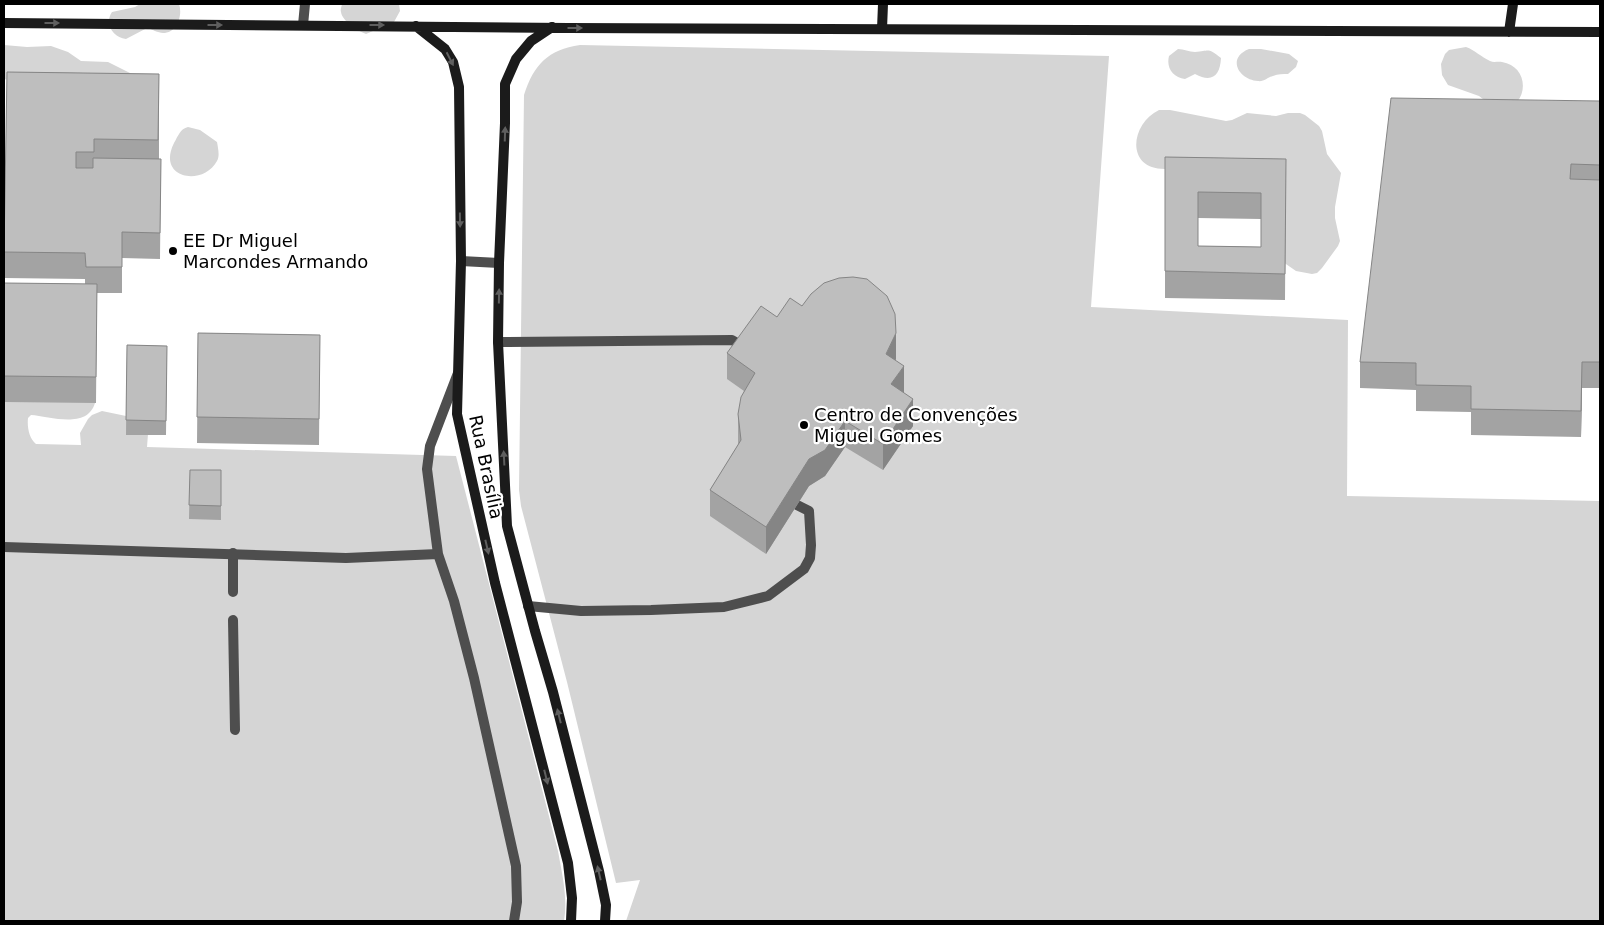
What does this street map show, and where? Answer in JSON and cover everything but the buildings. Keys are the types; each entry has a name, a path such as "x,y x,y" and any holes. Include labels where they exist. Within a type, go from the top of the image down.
{"main road":[{"path":"882,29 883,4"},
{"path":"1509,32 1513,4"},
{"path":"4,23 1600,32"},
{"name":"Rua Brasília","path":"416,26 445,49 453,62 459,87 461,262 457,414 495,583 568,863 572,898 571,921"},
{"name":"Rua Brasília","path":"552,27 531,41 516,59 505,84 505,140 499,262 498,342 507,526 553,692 599,871 606,905 604,921"}],"street":[{"path":"303,25 305,4"},
{"path":"461,262 499,262"},
{"path":"498,342 732,340 747,347 740,360"},
{"path":"459,369 430,446 427,469 438,554 454,601 474,678 516,866 517,902 514,921"},
{"path":"528,606 580,611 660,610 724,607 768,596 804,568 810,558 811,530 809,512 797,505"},
{"path":"4,547 346,558 438,554"},
{"path":"233,554 233,592"},
{"path":"232,620 236,730"}],"shaded area":[{"path":"140,4 179,4 178,23 168,32 161,33 147,28 126,39 117,36 109,25 112,12 135,7"},
{"path":"342,4 399,4 400,11 394,22 366,34 344,19 341,11"},
{"path":"4,45 27,47 51,46 68,52 81,61 108,62 132,74 8,80 4,79"},
{"path":"580,45 1109,56 1091,307 1348,320 1347,496 1600,501 1599,921 626,921 640,880 616,883 567,682 521,506 519,490 524,95 532,75 544,60 559,51"},
{"path":"1466,47 1490,61 1509,64 1519,72 1522,78 1523,90 1517,102 1492,106 1479,96 1448,85 1442,75 1441,64 1445,54 1449,50"},
{"path":"1178,49 1193,52 1208,50 1213,52 1221,58 1217,73 1210,78 1195,74 1185,79 1177,76 1171,71 1168,60 1169,56"},
{"path":"1249,49 1289,54 1298,61 1296,67 1288,74 1277,75 1260,81 1251,80 1241,73 1237,63 1242,53"},
{"path":"1159,110 1170,110 1226,121 1247,113 1276,116 1300,113 1319,126 1322,131 1327,154 1341,173 1335,207 1335,218 1340,241 1317,273 1296,271 1283,262 1266,161 1247,158 1233,159 1166,169 1153,167 1144,162 1138,154 1136,145 1138,135 1142,125"},
{"path":"188,127 200,130 217,142 218,152 217,161 210,169 202,174 192,176 176,171 171,165 170,155 180,133"},
{"path":"4,383 95,403 91,411 76,419 67,420 31,415 28,418 28,429 30,436 36,444 81,445 80,433 88,419 102,411 126,416 148,434 147,447 456,456 558,851 565,894 564,921 4,921"}],"place":[{"name":"EE Dr Miguel Marcondes Armando","path":"173,251"},
{"name":"Centro de Convenções Miguel Gomes","path":"804,425"}]}
